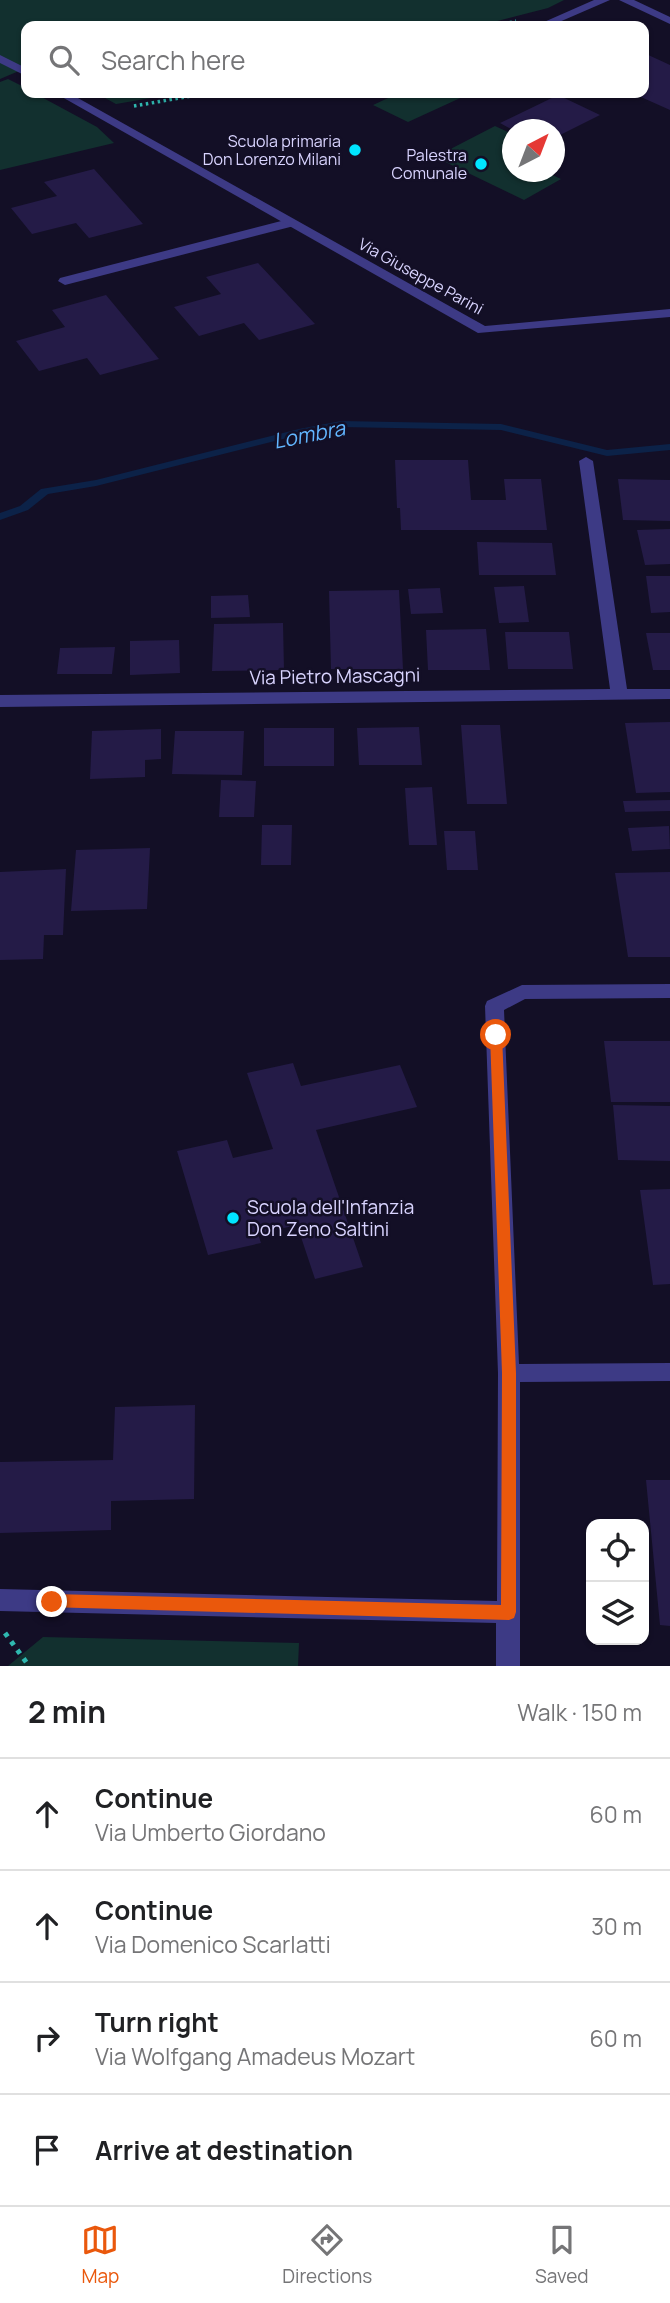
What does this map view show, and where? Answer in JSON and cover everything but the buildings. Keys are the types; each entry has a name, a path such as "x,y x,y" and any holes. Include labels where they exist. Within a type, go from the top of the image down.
{"street":[{"path":"553,21 604,0"},
{"path":"625,0 670,21"},
{"path":"0,58 21,70"},
{"name":"Via Giuseppe Parini","path":"70,98 483,330 670,313"},
{"path":"65,281 289,222"},
{"path":"586,461 619,693"},
{"name":"Via Pietro Mascagni","path":"0,701 670,694"},
{"path":"508,1666 509,1373 494,1006 522,992 670,991"},
{"path":"509,1373 670,1372"},
{"path":"0,1601 509,1612"}],"path":[{"path":"134,106 180,98"},
{"path":"0,1627 29,1666"}],"green space":[{"path":"0,0 564,0 548,8 497,21 21,21 21,70 0,79"},
{"path":"8,79 21,86 21,98 43,98 97,127 114,143 0,170 0,82"},
{"path":"105,98 151,98 116,104"},
{"path":"388,98 460,98 408,122 373,105"},
{"name":"Palestra Comunale","path":"495,126 502,129 502,182 556,182 524,200 435,157"},
{"path":"43,1637 299,1643 298,1666 8,1666"}],"waterway":[{"name":"Lombra","path":"0,517 24,508 45,491 96,483 341,424 501,427 607,453 670,447"}],"place":[{"name":"Scuola primaria Don Lorenzo Milani","path":"355,150"},
{"name":"Palestra Comunale","path":"481,164"},
{"name":"Scuola dell'Infanzia Don Zeno Saltini","path":"233,1218"}],"route":[{"path":"52,1602 509,1612 509,1373 496,1035"}]}
